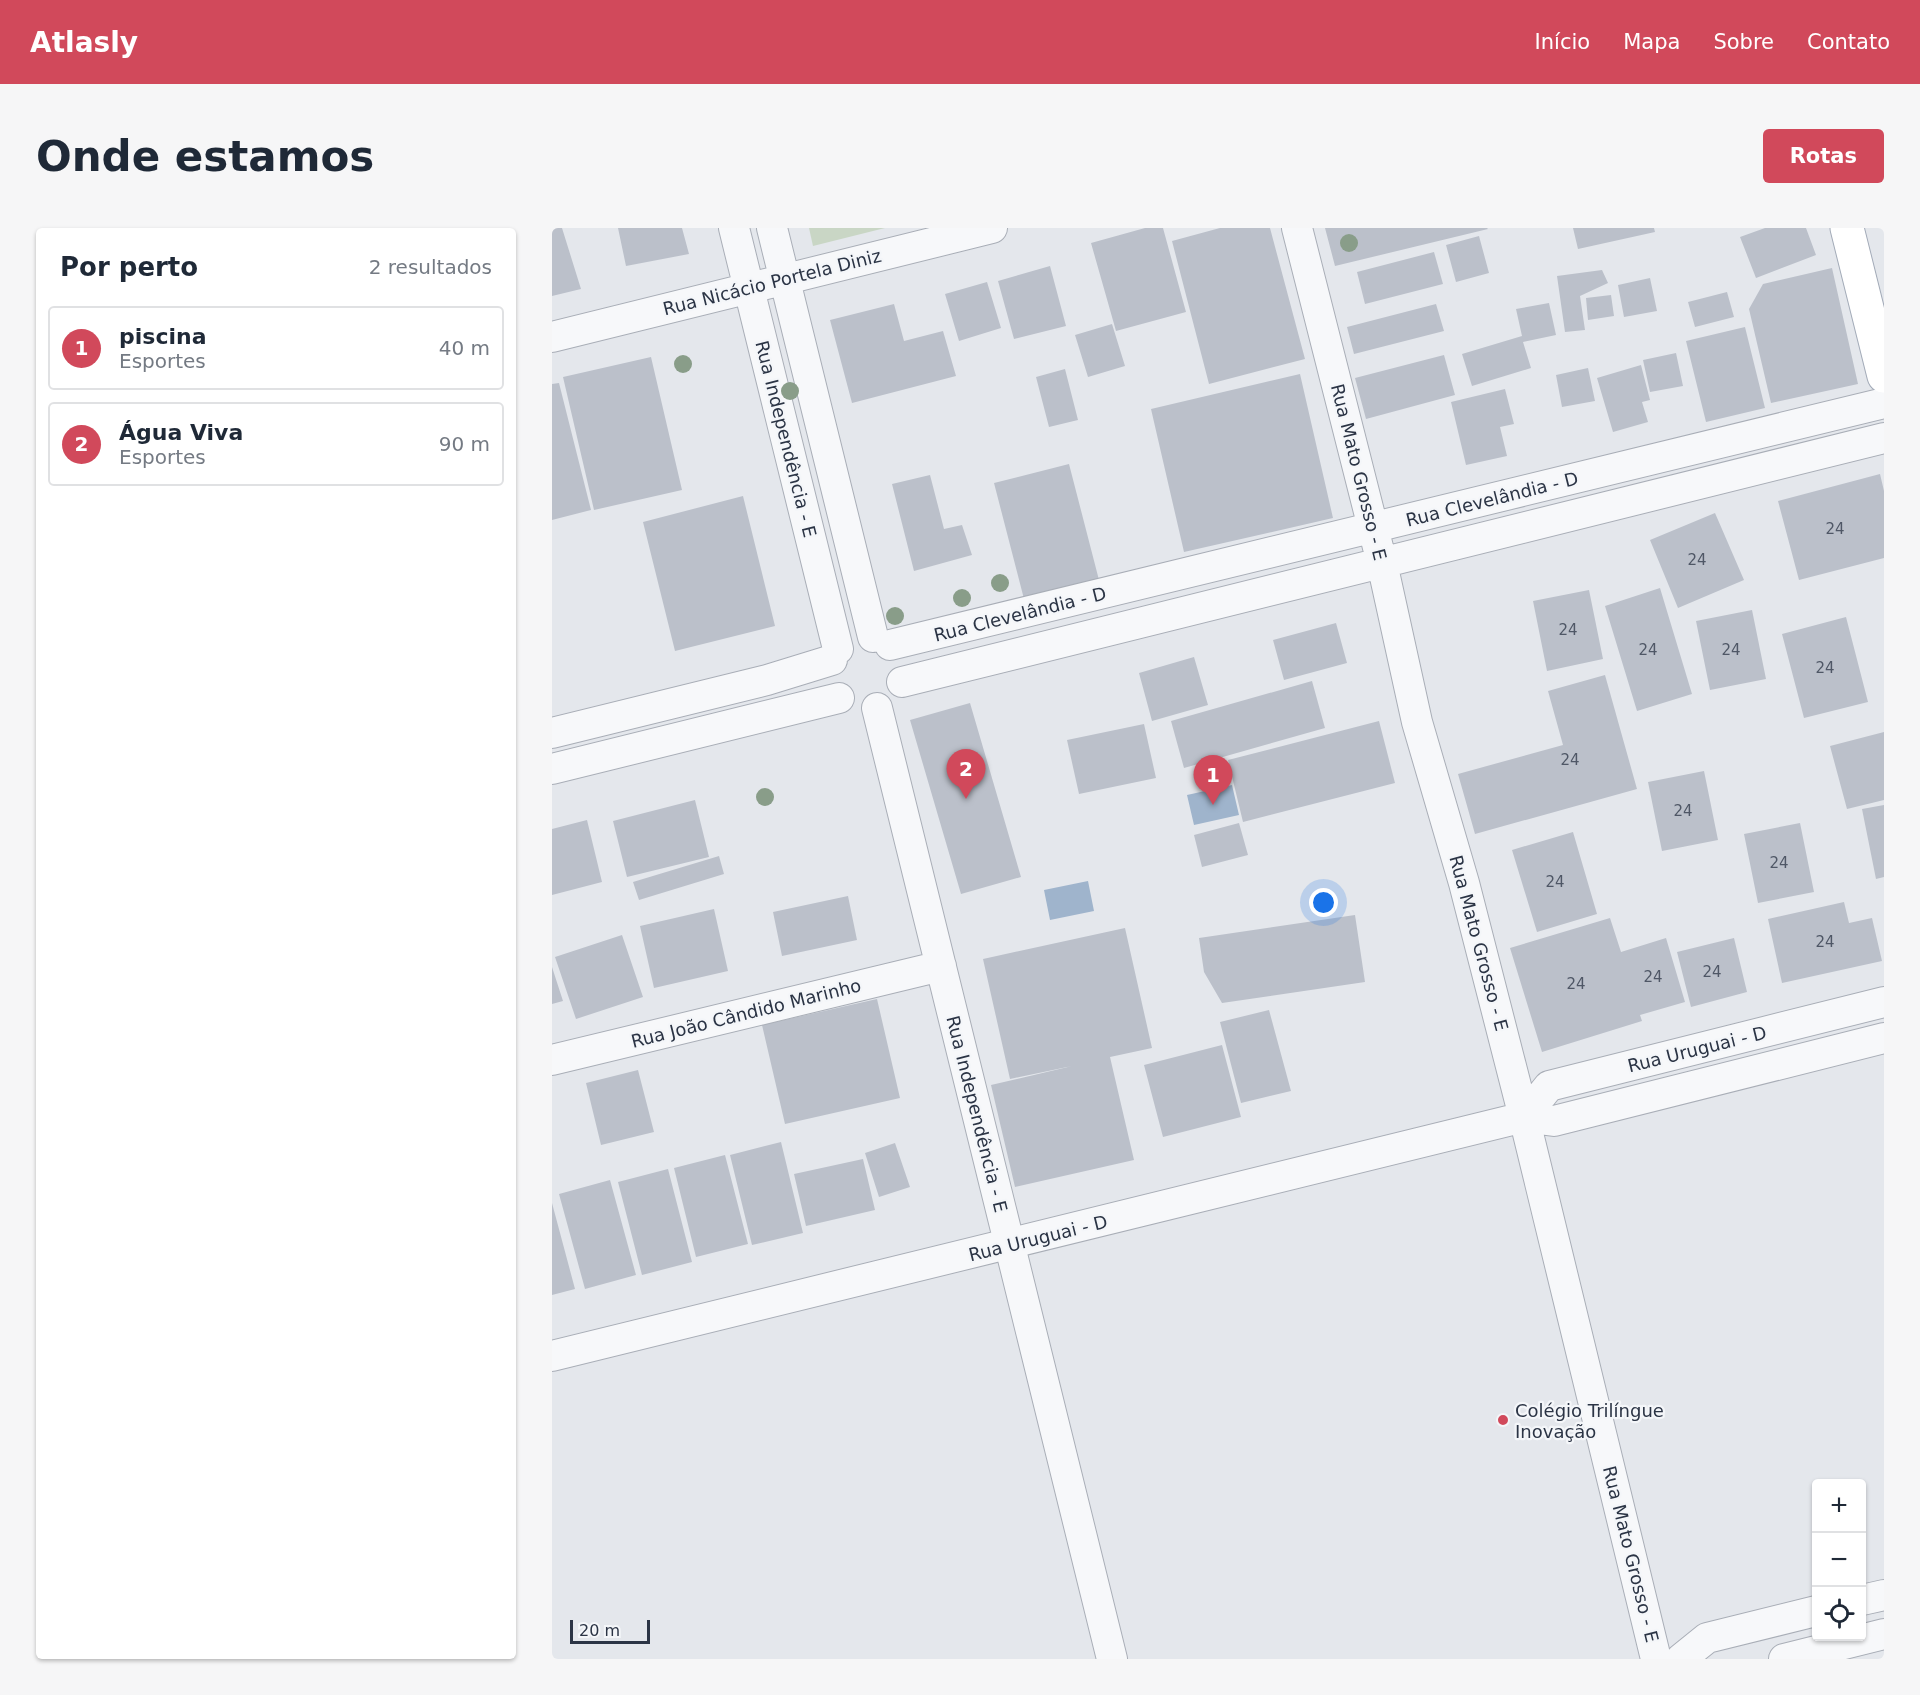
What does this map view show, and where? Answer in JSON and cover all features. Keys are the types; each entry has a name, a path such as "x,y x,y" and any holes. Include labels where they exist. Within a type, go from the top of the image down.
{"main road":[{"path":"1847,228 1884,376"}],"street":[{"name":"Rua Independência - E","path":"734,228 786,439 835,655"},
{"name":"Rua Independência - E","path":"772,228 822,430 882,641"},
{"name":"Rua Nicácio Portela Diniz","path":"552,337 992,228"},
{"name":"Rua Mato Grosso - E","path":"1297,228 1382,563 1418,722 1464,883 1524,1117 1656,1659"},
{"name":"Rua Clevelândia - D","path":"882,641 1075,601 1884,403"},
{"path":"786,439 822,430"},
{"name":"Rua Clevelândia - D","path":"902,682 1884,438"},
{"path":"1630,465 1639,499"},
{"path":"1075,601 1083,637"},
{"path":"857,637 882,641 902,662 902,682 893,699 877,708 869,710 852,707 839,698 830,680 835,655 844,644 857,637"},
{"path":"552,733 767,680 835,655"},
{"path":"552,769 839,698"},
{"name":"Rua Independência - E","path":"877,708 1112,1659"},
{"name":"Rua João Cândido Marinho","path":"552,1060 941,966"},
{"name":"Rua Uruguai - D","path":"1524,1117 1549,1086 1884,1002"},
{"path":"1771,1030 1781,1064"},
{"name":"Rua Uruguai - D","path":"552,1356 1524,1117 1554,1120 1884,1038"},
{"path":"1866,1599 1884,1595"},
{"path":"1681,1659 1707,1638 1812,1612"},
{"path":"1784,1659 1884,1634"}],"green space":[{"path":"809,228 885,228 813,246"}],"water":[{"path":"1232,785 1239,815 1194,825 1187,795"},
{"path":"1088,881 1094,911 1050,920 1044,890"}],"building":[{"path":"552,228 562,228 581,289 552,296"},
{"path":"618,228 682,228 689,254 626,266"},
{"path":"1145,228 1163,228 1186,312 1116,331 1091,243"},
{"path":"1220,228 1270,228 1305,359 1209,384 1172,241"},
{"path":"1325,228 1487,228 1488,229 1335,266"},
{"path":"1573,228 1654,228 1655,232 1578,249"},
{"path":"1765,228 1806,228 1816,255 1756,278 1740,237"},
{"path":"1479,236 1489,273 1456,282 1446,245"},
{"path":"1434,252 1443,284 1365,304 1357,272"},
{"path":"1050,266 1066,326 1014,339 998,281"},
{"path":"1832,268 1858,384 1771,403 1749,309 1763,284"},
{"path":"1602,270 1608,283 1580,296 1585,330 1565,332 1557,276"},
{"path":"1650,278 1657,311 1624,317 1618,285"},
{"path":"987,282 1001,328 959,341 945,294"},
{"path":"1727,292 1734,317 1695,327 1688,302"},
{"path":"1611,295 1614,316 1588,320 1586,298"},
{"path":"1549,303 1556,335 1523,342 1531,368 1472,386 1462,354 1522,336 1516,309"},
{"path":"894,304 904,341 943,331 956,376 852,403 830,320"},
{"path":"1436,304 1444,331 1354,354 1347,327"},
{"path":"1112,324 1125,366 1088,377 1075,335"},
{"path":"1745,327 1765,408 1706,422 1686,341"},
{"path":"1676,353 1683,386 1650,392 1643,360"},
{"path":"1444,355 1455,395 1366,419 1355,378"},
{"path":"651,357 682,490 594,510 563,377"},
{"path":"1641,365 1650,400 1642,402 1648,422 1613,432 1597,378"},
{"path":"1588,368 1595,401 1562,407 1556,375"},
{"path":"1065,369 1078,420 1049,427 1036,377"},
{"path":"1300,374 1333,518 1184,552 1151,409"},
{"path":"559,383 591,510 552,520 552,384"},
{"path":"1505,389 1514,424 1500,427 1507,456 1466,465 1451,402"},
{"path":"1069,464 1099,580 1024,599 994,483"},
{"path":"1880,474 1884,491 1884,558 1799,580 1778,501"},
{"path":"930,475 944,529 962,525 972,555 914,571 892,484"},
{"path":"743,496 775,626 675,651 643,522"},
{"path":"1715,513 1744,580 1678,608 1650,540"},
{"path":"1660,588 1692,694 1637,711 1605,606"},
{"path":"1589,590 1603,659 1547,671 1533,601"},
{"path":"1752,610 1766,679 1710,690 1696,621"},
{"path":"1846,617 1868,702 1804,718 1782,634"},
{"path":"1336,623 1347,663 1284,680 1273,640"},
{"path":"1194,657 1208,705 1152,721 1139,673"},
{"path":"1605,675 1637,789 1475,834 1458,774 1563,745 1548,691"},
{"path":"1312,681 1325,728 1184,768 1171,721"},
{"path":"970,703 1021,877 961,894 910,720"},
{"path":"1379,721 1395,783 1243,822 1228,760"},
{"path":"1144,724 1156,778 1079,794 1067,740"},
{"path":"1884,732 1884,800 1847,809 1830,746"},
{"path":"1704,771 1718,840 1662,851 1648,782"},
{"path":"695,800 709,857 627,877 613,821"},
{"path":"1884,805 1884,877 1876,879 1862,809"},
{"path":"587,820 602,882 552,895 552,829"},
{"path":"1239,823 1248,855 1202,867 1194,835"},
{"path":"1800,823 1814,892 1758,903 1744,834"},
{"path":"1573,832 1597,914 1537,932 1512,850"},
{"path":"719,856 724,874 639,900 633,882"},
{"path":"848,896 857,940 782,956 773,912"},
{"path":"1844,902 1849,923 1872,918 1882,961 1782,983 1768,919"},
{"path":"714,909 728,971 654,988 640,926"},
{"path":"1355,915 1365,982 1222,1003 1204,972 1199,938"},
{"path":"1610,918 1621,952 1666,938 1685,1002 1640,1015 1642,1021 1542,1052 1510,948"},
{"path":"1125,928 1152,1048 1110,1057 1134,1160 1015,1187 991,1085 1072,1066 1010,1079 983,959"},
{"path":"622,935 643,997 576,1019 555,957"},
{"path":"1734,938 1747,992 1691,1007 1677,952"},
{"path":"552,967 563,1001 552,1004"},
{"path":"877,999 900,1098 785,1124 762,1025"},
{"path":"1269,1010 1291,1091 1241,1103 1220,1022"},
{"path":"1222,1045 1241,1117 1163,1137 1144,1065"},
{"path":"638,1070 654,1132 601,1145 586,1083"},
{"path":"781,1142 803,1233 752,1245 730,1155"},
{"path":"895,1143 910,1187 879,1197 865,1153"},
{"path":"725,1155 748,1244 696,1257 674,1168"},
{"path":"863,1159 875,1210 806,1226 794,1174"},
{"path":"668,1169 692,1262 642,1275 618,1182"},
{"path":"610,1180 636,1275 585,1289 559,1194"},
{"path":"552,1203 575,1289 552,1295"}],"place":[{"name":"Água Viva","path":"966,799"},
{"name":"piscina","path":"1213,805"},
{"name":"Colégio Trilíngue Inovação","path":"1503,1420"}]}
